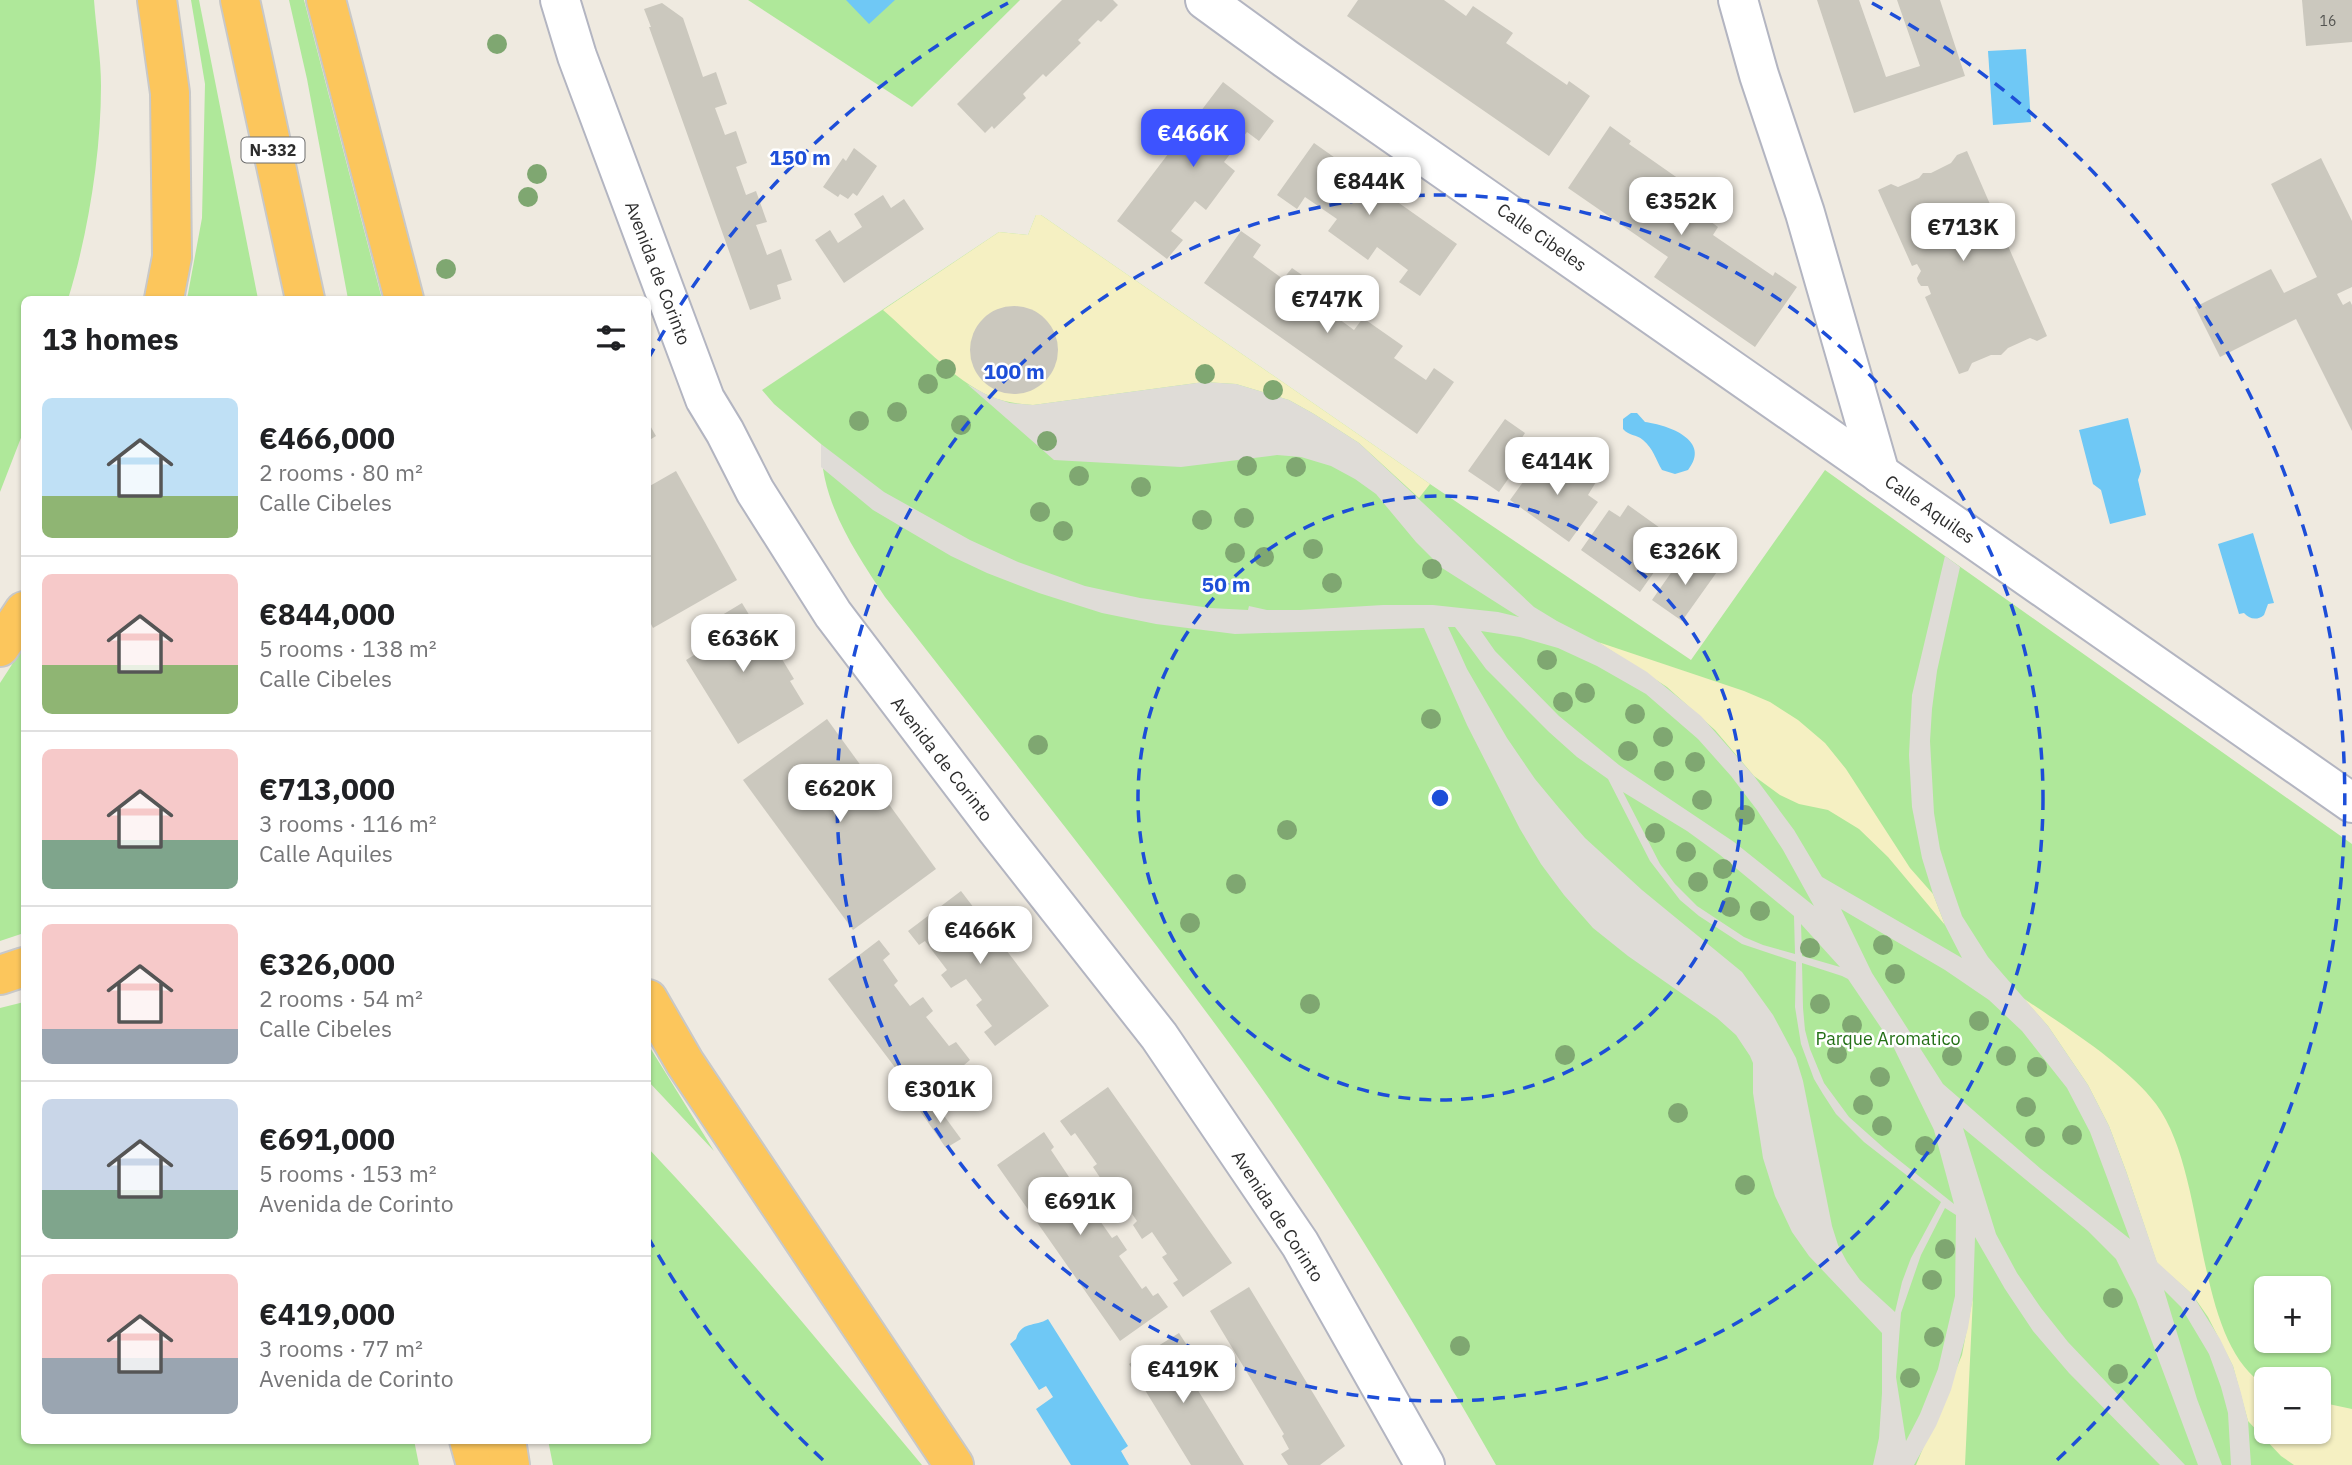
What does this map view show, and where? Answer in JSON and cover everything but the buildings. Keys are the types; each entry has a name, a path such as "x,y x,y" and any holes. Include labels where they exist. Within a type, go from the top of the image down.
{"highway":[{"path":"157,0 170,93 172,257 165,296"},
{"name":"N-332","path":"240,0 305,296"},
{"path":"326,0 403,296"},
{"path":"0,647 21,616"},
{"path":"0,975 21,968"},
{"path":"651,1004 685,1063 954,1465"},
{"path":"470,1444 476,1465"},
{"path":"507,1444 510,1465"}],"street":[{"name":"Avenida de Corinto","path":"560,0 577,56 705,399 755,491 841,625 1159,1036 1300,1244 1425,1465"},
{"name":"Calle Cibeles","path":"1205,0 1880,474"},
{"name":"Calle Aquiles","path":"1738,0 1759,75 1805,213 1880,474 2352,803"}],"green space":[{"path":"0,0 94,0 101,86 99,139 82,248 69,296 21,296 21,438 0,492"},
{"path":"191,0 199,0 257,296 188,296 202,218 205,84"},
{"path":"289,0 304,0 381,296 347,296 307,79"},
{"path":"748,0 1020,0 912,107"},
{"name":"Parque Aromatico","path":"1036,215 1041,215 1430,484 1691,660 1825,470 2352,844 2352,1465 1496,1465 1375,1260 1311,1160 1243,1062 1155,944 885,597 851,543 833,506 822,465 821,444 774,404 762,390 999,232 1028,235"},
{"path":"21,651 21,934 0,941 0,683"},
{"path":"21,1003 21,1444 415,1444 419,1465 0,1465 0,1008"},
{"path":"651,1049 714,1151 651,1084"},
{"path":"651,1151 753,1264 922,1465 553,1465 549,1444 651,1444"}],"sand":[{"path":"1036,215 1041,215 1430,484 1419,498 1359,443 1314,414 1289,400 1236,384 1204,382 1033,405 1000,400 977,390 963,380 883,310 999,232 1028,235"},
{"path":"1598,642 1744,691 1770,702 1798,720 1825,743 1846,769 1910,868 1933,894 1945,925 1888,857 1859,829 1828,810 1799,804 1780,795 1754,776 1715,730 1667,687"},
{"path":"2023,998 2129,1075 2156,1104 2173,1135 2185,1172 2213,1296 2225,1333 2242,1364 2254,1375 2254,1427 2248,1421 2233,1366 2208,1317 2192,1294 2157,1263 2109,1126 2088,1085 2048,1026"},
{"path":"1973,1297 1965,1465 1916,1465 1962,1355"},
{"path":"2331,1405 2352,1409 2352,1465 2294,1465 2270,1444 2331,1444"}],"shaded area":[{"path":"1204,382 1236,384 1289,400 1314,414 1359,443 1534,607 1647,672 1701,716 1754,776 1794,830 1822,877 1962,958 1945,925 1922,858 1912,807 1909,755 1912,695 1945,556 1960,567 1937,671 1930,741 1934,813 1940,849 1950,881 1962,916 1988,957 2048,1026 2088,1085 2109,1126 2157,1262 2192,1294 2220,1339 2233,1366 2248,1421 2251,1465 2231,1465 2228,1413 2221,1387 2209,1354 2181,1307 2164,1290 2197,1399 2222,1465 2198,1465 2136,1299 2116,1259 2088,1231 1963,1128 1996,1234 2017,1273 2068,1342 2185,1465 2160,1465 2069,1373 2033,1331 1975,1237 1973,1297 1968,1328 1951,1390 1936,1426 1914,1465 1873,1465 1879,1438 1882,1333 1809,1256 1792,1232 1775,1196 1763,1158 1750,1056 1736,1035 1717,1018 1628,956 1593,928 1564,895 1520,829 1467,725 1424,628 1235,634 1156,624 1102,613 987,573 951,556 873,510 821,467 821,444 884,492 970,540 1018,562 1085,586 1140,598 1210,608 1248,610 1249,606 1267,610 1300,610 1433,605 1519,617 1442,568 1376,494 1331,466 1301,457 1277,455 1181,467 1054,460 967,384 1010,403 1033,405","holes":["1448,627 1455,627 1486,669 1549,732 1577,757 1608,779 1650,861 1680,900 1742,944 1796,962 1795,1007 1801,1044 1814,1079 1823,1094 1836,1114 1864,1142 1941,1202 1911,1258 1895,1312 1860,1280 1838,1245 1803,1081 1796,1058 1773,1015 1742,972 1642,890 1585,838 1535,779 1507,738 1467,669","1481,631 1520,637 1558,648 1597,666 1646,694 1698,739 1731,776 1783,850 1814,906 1734,842 1619,765 1559,716 1495,651","1623,792 1687,831 1794,916 1795,954 1744,937 1697,906 1660,864","1841,909 1945,970 1989,1000 2022,1031 2067,1088 2090,1132 2130,1239 2041,1169 1943,1084 1872,973","1801,924 1840,967 1802,956","1802,963 1848,979 1892,1044 1934,1130 1954,1204 1849,1117 1824,1083 1805,1030","1945,1208 1956,1215 1955,1296 1938,1369 1906,1441 1896,1377 1901,1313 1921,1255"]}],"water":[{"path":"846,0 895,0 869,24"},
{"path":"2026,49 2031,122 1993,125 1988,51"},
{"path":"1631,413 1637,413 1645,422 1675,431 1691,442 1695,450 1688,470 1675,474 1662,470 1646,443 1623,429 1623,419"},
{"path":"2128,418 2141,471 2138,480 2146,515 2110,524 2101,490 2093,484 2079,430"},
{"path":"2253,533 2274,603 2268,604 2264,615 2256,619 2244,613 2239,614 2218,544"},
{"path":"1048,1319 1128,1446 1121,1451 1129,1465 1071,1465 1036,1409 1053,1397 1046,1386 1039,1390 1010,1344 1021,1329"}]}
